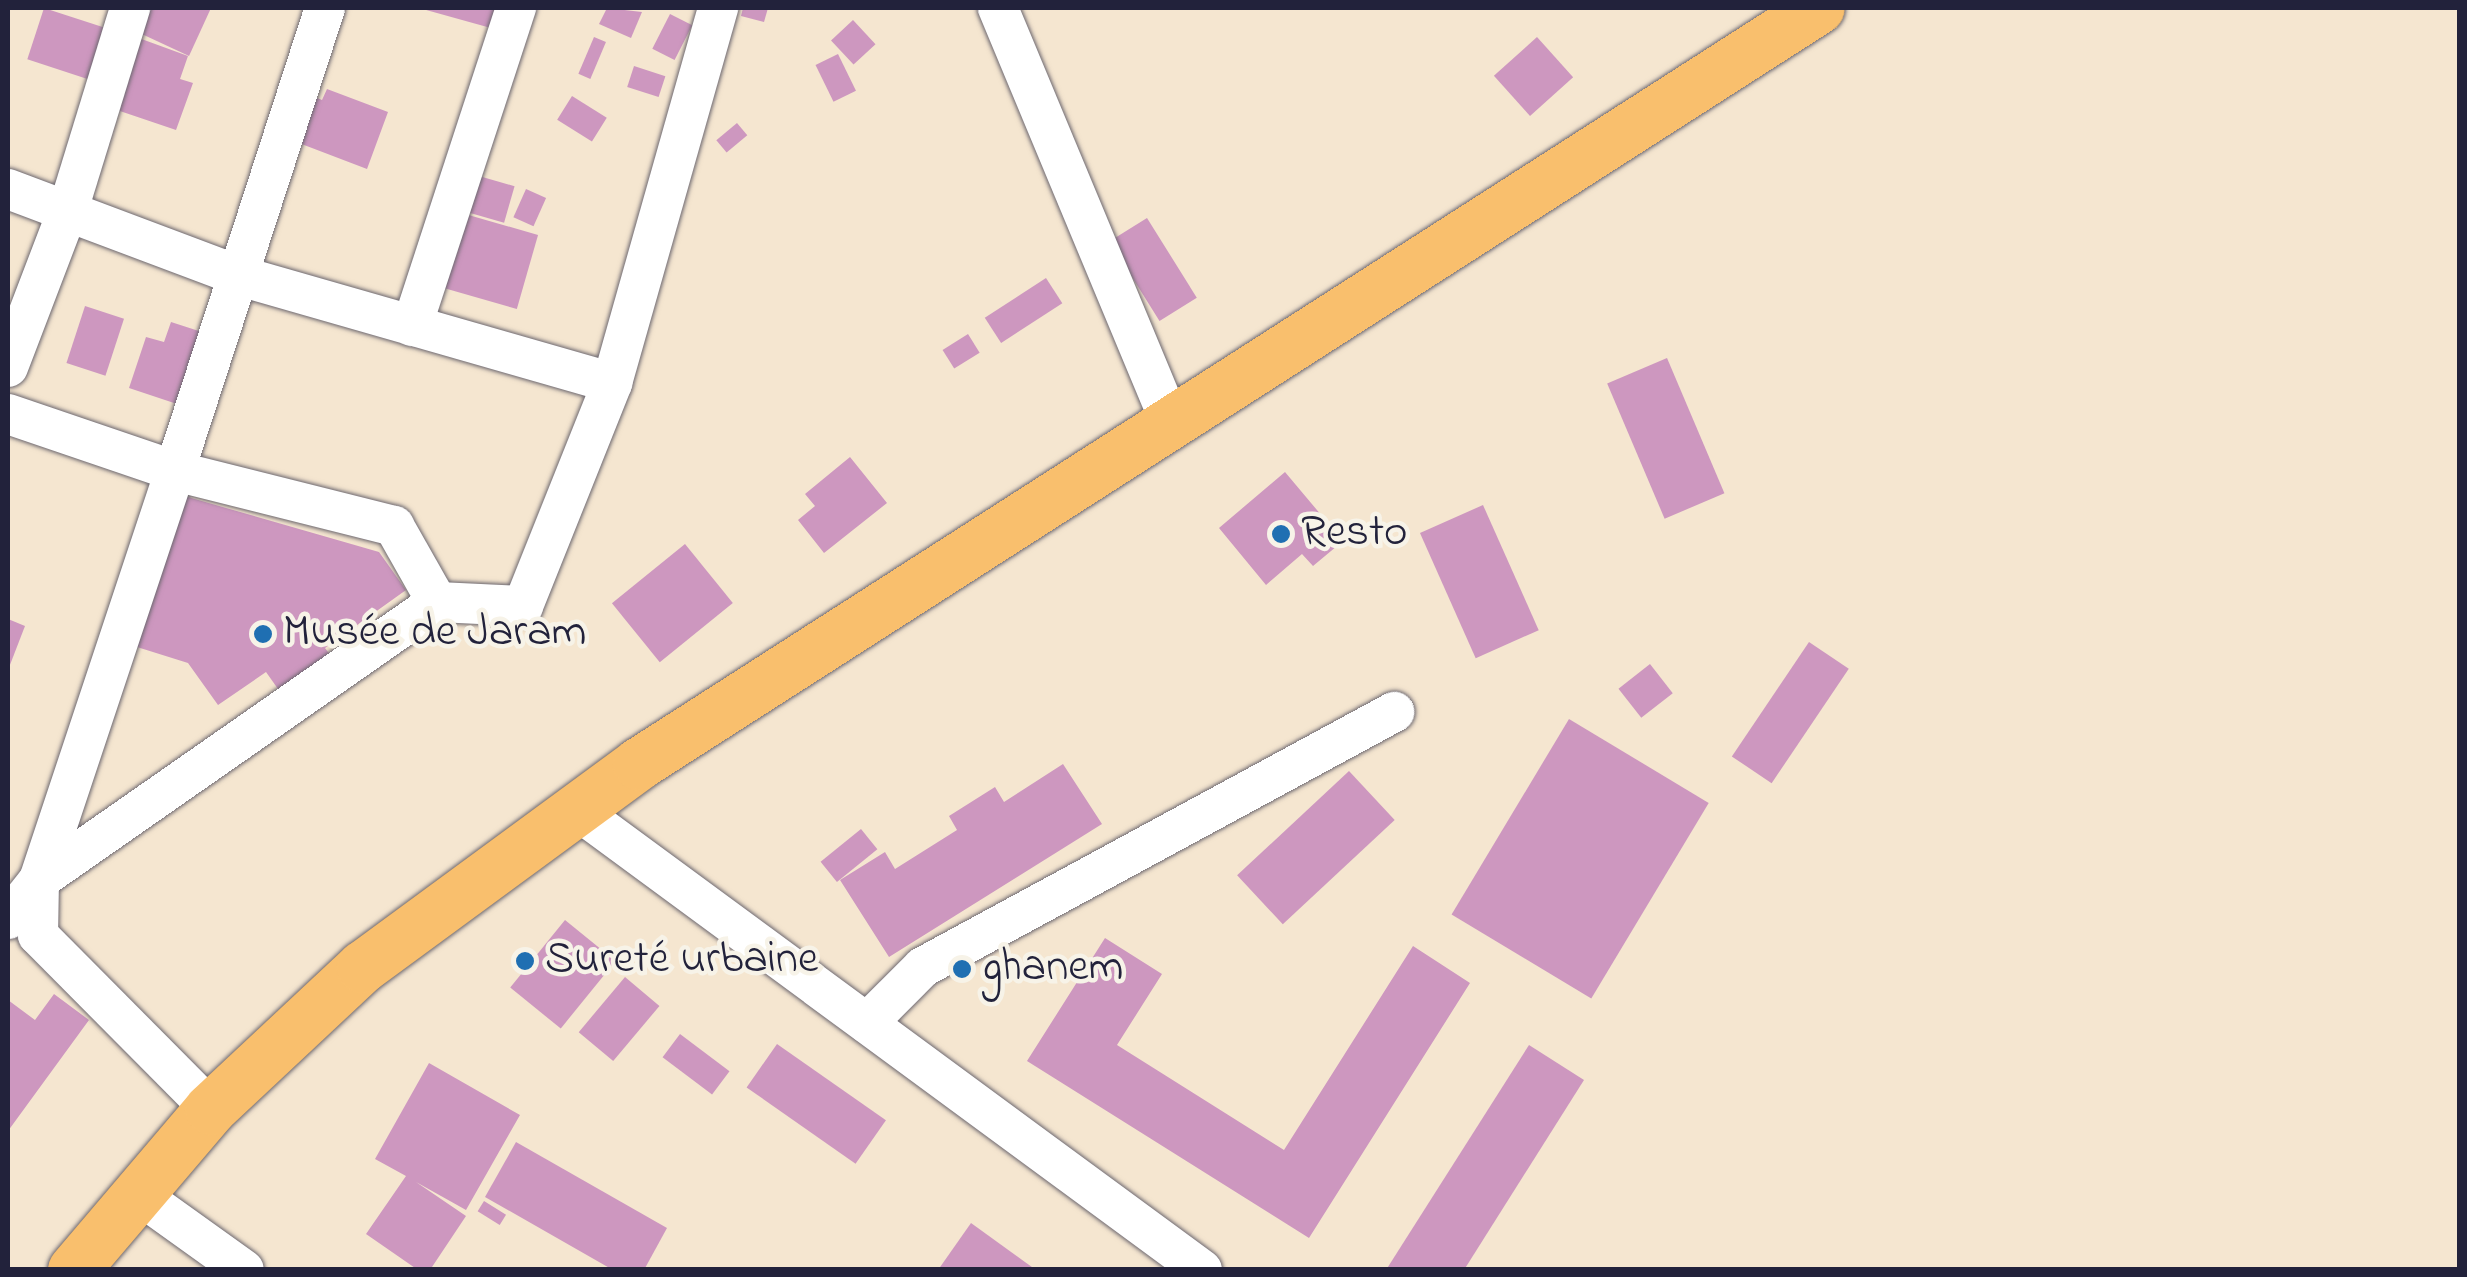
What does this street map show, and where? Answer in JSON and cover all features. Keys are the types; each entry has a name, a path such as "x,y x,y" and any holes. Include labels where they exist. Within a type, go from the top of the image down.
{"main road":[{"path":"74,1270 211,1108 363,967 576,810 1820,8"}],"street":[{"path":"8,367 68,210 130,8"},
{"path":"211,1108 38,936 39,880 325,8"},
{"path":"412,326 516,8"},
{"path":"8,920 39,880 437,602 523,606 612,383 718,8"},
{"path":"998,8 1171,424"},
{"path":"8,189 240,276 612,383"},
{"path":"8,414 175,471 394,526 437,602"},
{"path":"867,1023 923,967 1394,712"},
{"path":"576,810 1202,1270"},
{"path":"138,1194 244,1270"}],"building":[{"path":"44,8 105,28 88,79 27,59"},
{"path":"142,8 211,8 189,56 131,29"},
{"path":"419,8 505,8 498,30"},
{"path":"607,8 642,12 631,38 599,24"},
{"path":"743,8 768,8 764,22 741,16"},
{"path":"670,14 692,25 675,60 652,49"},
{"path":"853,20 876,44 854,65 831,40"},
{"path":"136,37 188,56 180,79 193,83 176,130 111,108"},
{"path":"594,37 606,42 590,79 578,74"},
{"path":"1537,37 1573,77 1530,116 1494,76"},
{"path":"838,54 856,91 834,102 816,65"},
{"path":"634,66 665,76 659,97 627,87"},
{"path":"327,89 388,112 367,169 291,140 308,94 322,100"},
{"path":"572,96 607,118 592,141 557,120"},
{"path":"737,123 747,135 727,153 716,140"},
{"path":"479,176 515,186 504,223 469,213"},
{"path":"526,189 546,198 533,226 513,217"},
{"path":"465,214 538,235 517,309 444,288"},
{"path":"1147,218 1197,298 1159,321 1110,241"},
{"path":"1046,278 1062,303 1001,343 985,318"},
{"path":"85,306 124,319 105,376 66,363"},
{"path":"171,322 205,333 180,405 129,388 146,337 164,342"},
{"path":"968,334 980,353 954,369 943,350"},
{"path":"1667,358 1724,493 1665,519 1607,383"},
{"path":"850,457 887,503 824,553 798,520 815,506 805,494"},
{"name":"Resto","path":"1285,472 1343,541 1313,566 1302,554 1266,585 1219,528"},
{"path":"181,495 379,552 406,590 325,648 334,660 283,696 266,672 218,705 188,663 137,647"},
{"path":"1483,505 1539,630 1476,658 1420,533"},
{"path":"685,544 733,603 660,662 612,603"},
{"path":"8,619 25,626 8,670"},
{"path":"1809,642 1849,669 1772,783 1732,756"},
{"path":"1650,664 1673,693 1641,718 1618,689"},
{"path":"1569,719 1709,803 1591,998 1452,914"},
{"path":"1063,764 1102,824 889,957 840,880 885,852 895,869 957,830 949,816 995,787 1004,802"},
{"path":"1349,771 1395,820 1283,924 1237,875"},
{"path":"861,829 877,849 837,882 821,862"},
{"path":"565,920 616,961 561,1029 510,988"},
{"path":"1105,938 1162,974 1117,1045 1284,1150 1413,946 1470,983 1309,1238 1027,1061"},
{"path":"625,977 659,1006 613,1061 579,1032"},
{"path":"54,994 89,1020 8,1131 8,1000 35,1020"},
{"path":"680,1034 730,1071 712,1094 663,1057"},
{"path":"777,1044 886,1120 856,1164 747,1087"},
{"path":"1529,1045 1584,1080 1464,1270 1386,1270"},
{"path":"429,1063 520,1115 466,1210 416,1182 466,1216 430,1270 418,1270 366,1234 406,1176 375,1159"},
{"path":"516,1142 667,1228 644,1270 613,1270 485,1197"},
{"path":"484,1201 506,1215 500,1225 478,1211"},
{"path":"971,1223 1036,1270 938,1270"}],"place":[{"name":"Resto","path":"1281,534"},
{"name":"Musée de Jaram","path":"263,634"},
{"name":"Sureté urbaine","path":"525,961"},
{"name":"ghanem","path":"962,969"}]}
